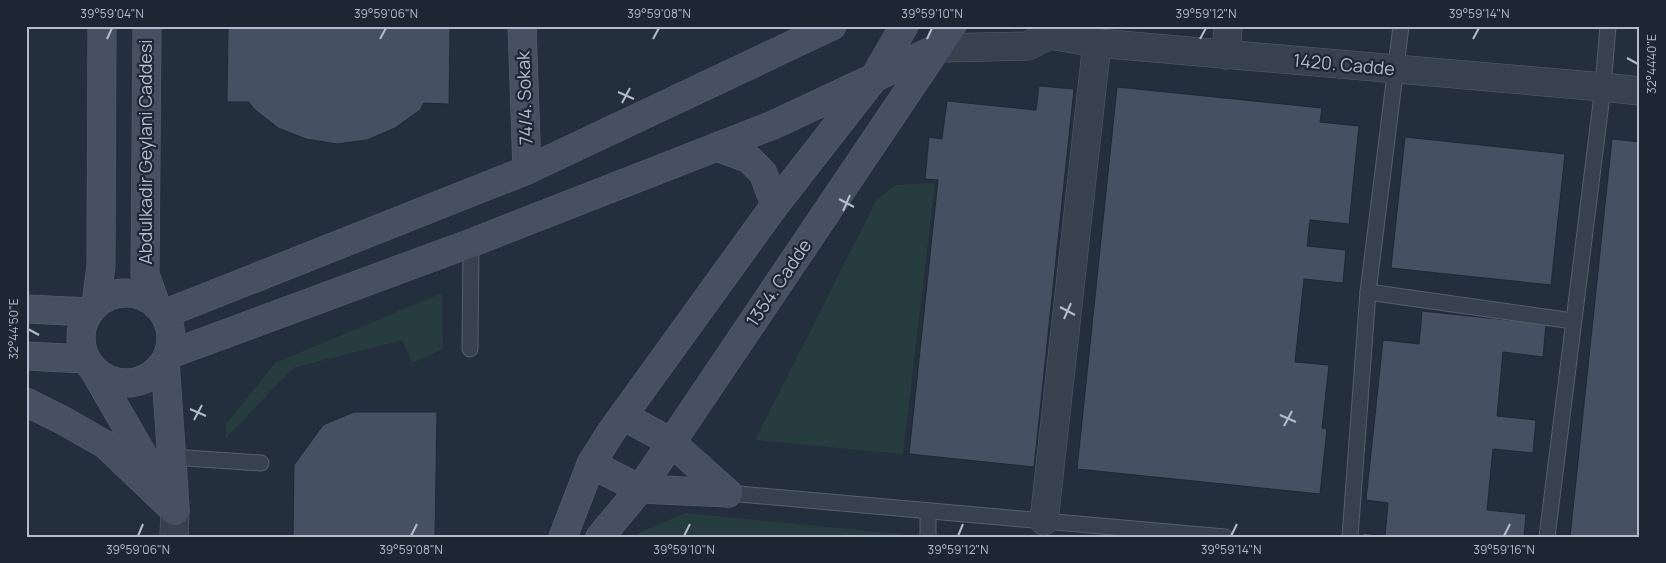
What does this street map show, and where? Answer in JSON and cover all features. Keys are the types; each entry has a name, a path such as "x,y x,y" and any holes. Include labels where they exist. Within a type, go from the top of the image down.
{"main road":[{"path":"102,26 101,266 92,308 82,327 80,343 90,366 175,524"},
{"name":"Abdulkadir Geylani Caddesi","path":"147,26 145,274 160,310"},
{"name":"74/4. Sokak","path":"522,26 527,170"},
{"path":"160,310 527,170 832,26"},
{"path":"563,537 591,464 611,432 775,204 874,78 904,26"},
{"path":"26,356 90,366 108,380 124,384 140,381 154,373 166,358 471,243 773,125 874,78 945,37"},
{"name":"1354. Cadde","path":"600,537 640,489 945,37"},
{"path":"718,147 749,159 763,174 775,204"},
{"path":"26,309 92,308 107,297 120,293 146,298 160,310 170,327 170,342 166,358 175,524"},
{"path":"26,402 64,420 106,445 175,524"},
{"path":"623,416 672,442 728,493"},
{"path":"591,464 640,489 728,493"}],"street":[{"path":"1226,54 1228,26"},
{"name":"1420. Cadde","path":"945,37 1028,46 1045,31 1097,43 1640,91"},
{"path":"1044,521 1097,43"}],"lane":[{"path":"1350,537 1368,292 1401,26"},
{"path":"1547,537 1608,26"},
{"path":"470,349 471,243"},
{"path":"1368,292 1574,321"},
{"path":"172,457 261,463"},
{"path":"728,493 1044,521 1141,533 1225,537"},
{"path":"928,510 928,537"}],"green space":[{"path":"935,183 903,454 755,440 876,201 895,185"},
{"path":"442,293 443,349 412,363 402,340 293,368 226,438 226,424 275,363"},
{"path":"686,513 919,536 635,537 638,533"}],"building":[{"path":"228,26 450,26 449,104 424,103 420,110 395,128 367,140 337,144 306,139 278,128 254,109 249,102 227,102"},
{"path":"1039,86 1074,89 1034,467 909,454 938,180 925,179 929,137 942,139 947,101 1036,110"},
{"path":"1117,87 1322,108 1320,122 1359,126 1349,224 1310,220 1307,246 1346,250 1343,283 1304,279 1295,362 1329,365 1322,428 1327,429 1320,494 1077,469"},
{"path":"1405,137 1565,154 1551,285 1391,268"},
{"path":"1612,139 1640,142 1640,537 1570,537"},
{"path":"1422,311 1546,324 1543,357 1503,352 1497,416 1536,420 1533,453 1493,449 1487,510 1526,514 1524,537 1362,537 1363,533 1385,536 1388,503 1366,500 1383,340 1419,344"},
{"path":"354,412 437,412 435,537 293,537 294,465 323,425"}]}
